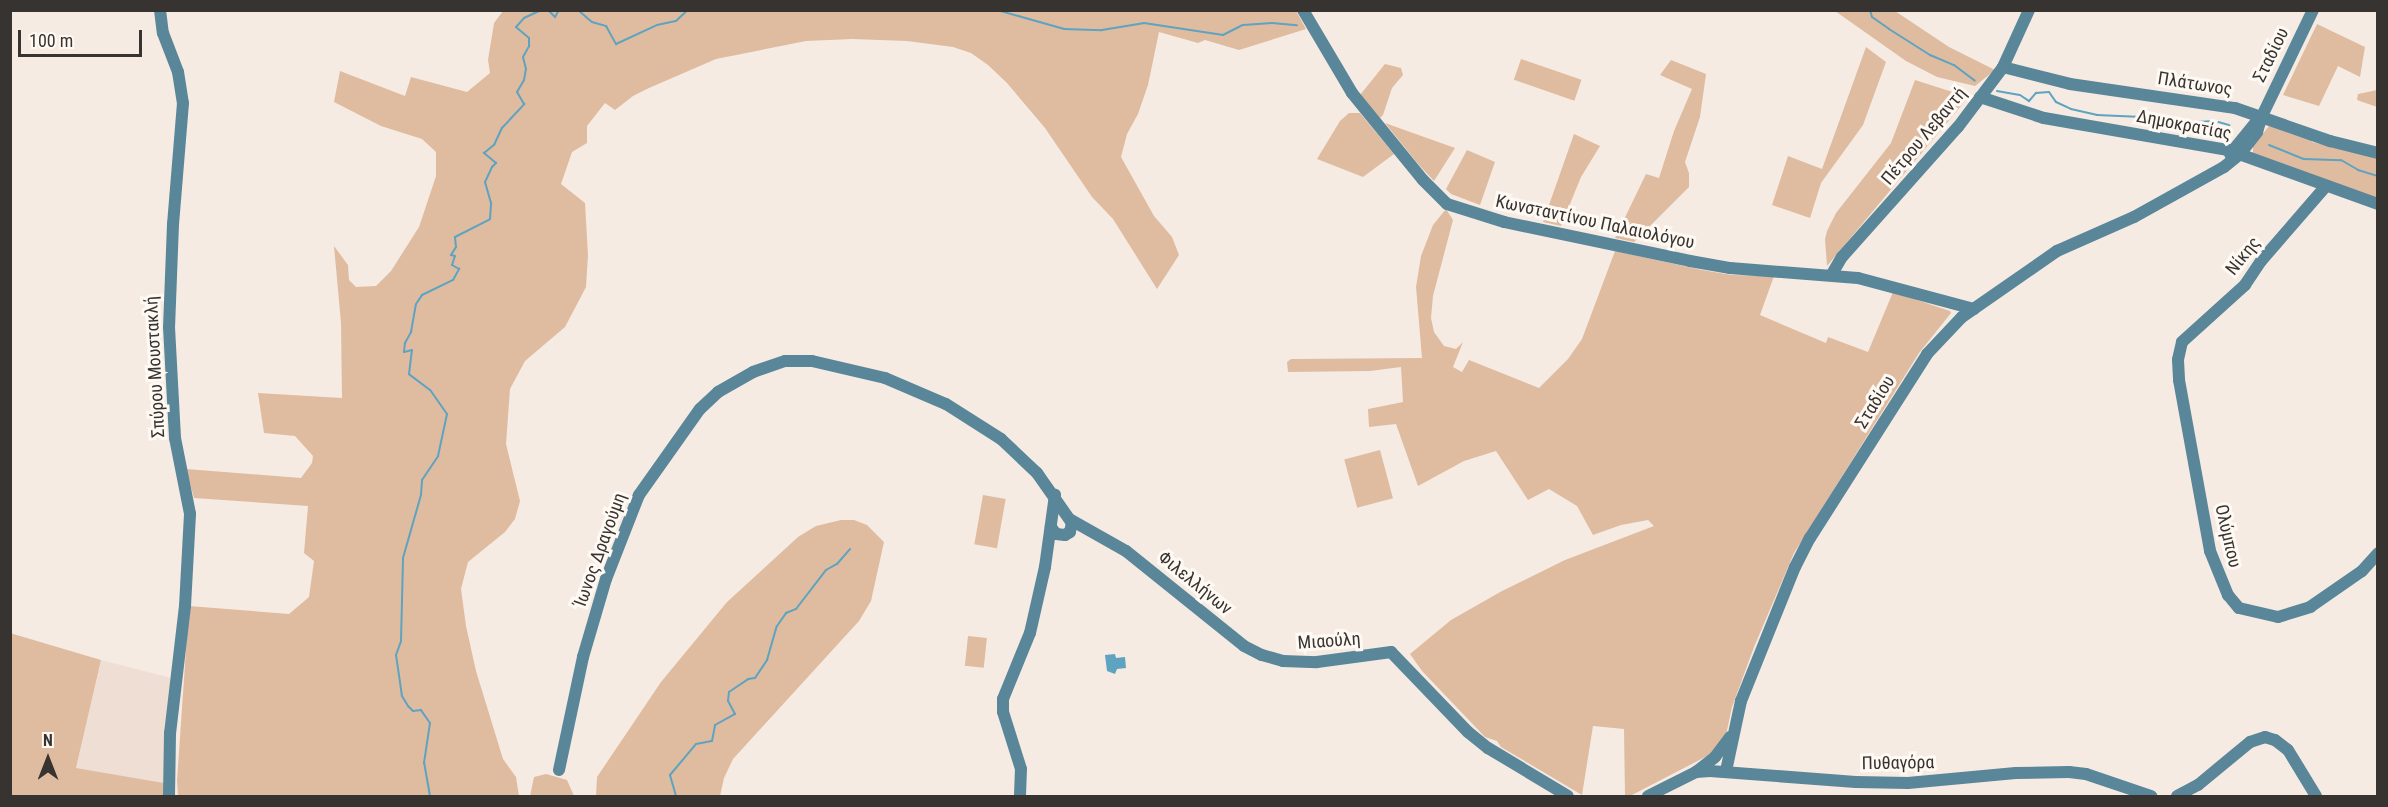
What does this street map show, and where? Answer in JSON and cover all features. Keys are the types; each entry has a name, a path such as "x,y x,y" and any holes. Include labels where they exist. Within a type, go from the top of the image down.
{"street":[{"name":"Σπύρου Μουστακλή","path":"160,10 163,33 178,72 183,103 170,259 169,338 175,438 190,514 184,606 170,732 169,796"},
{"name":"Κωνσταντίνου Παλαιολόγου","path":"1304,10 1352,93 1423,180 1447,204 1504,222 1696,262 1730,268 1832,274 1890,284 1974,309"},
{"name":"Πέτρου Λεβαντή","path":"1832,274 1842,257 1934,156 2003,67 2029,10"},
{"name":"Σταδίου","path":"1726,771 1741,701 1766,637 1810,538 1927,354 1949,328 2057,251 2134,217 2203,177 2236,153 2262,116 2313,10"},
{"name":"Πλάτωνος","path":"2003,67 2070,84 2235,108 2330,141 2378,153"},
{"name":"Δημοκρατίας","path":"1980,97 2044,118 2200,143 2236,153 2378,204"},
{"name":"Νίκης","path":"2182,342 2245,285 2261,261 2326,186"},
{"name":"Ολύμπου","path":"2182,342 2178,360 2179,380 2210,551 2228,595 2240,608 2278,617 2310,607 2362,572 2378,553"},
{"name":"Ίωνος Δραγούμη","path":"559,770 583,657 606,579 639,495 693,417 707,401 740,378 774,364 803,360 857,371 900,384 958,411 1001,439 1055,495 1070,519"},
{"path":"1020,796 1021,769 1003,711 1003,699 1025,649 1045,567 1055,495"},
{"path":"1045,567 1072,526 1070,519 1060,514 1052,523"},
{"name":"Φιλελλήνων","path":"1070,519 1098,538 1126,551 1244,646 1269,658"},
{"path":"1052,523 1056,534 1066,535"},
{"name":"Φιλελλήνων","path":"1066,535 1098,538"},
{"name":"Μιαούλη","path":"1269,658 1317,662 1391,652 1481,743 1568,796"},
{"path":"1696,772 1726,745 1734,729"},
{"path":"2177,796 2198,785 2250,742 2265,737 2275,740 2288,750 2316,796"},
{"name":"Πυθαγόρα","path":"1648,796 1696,772 1726,771 1897,783 2016,773 2069,772 2086,774 2151,796"}],"shaded area":[{"path":"503,11 1296,11 1306,29 1239,50 1205,40 1198,43 1159,32 1148,85 1138,114 1127,134 1121,157 1154,216 1172,237 1179,255 1157,289 1113,219 1092,197 1045,128 1007,83 971,53 953,47 907,41 852,39 806,41 716,59 633,96 615,110 605,103 587,126 587,143 572,152 561,184 585,203 588,255 586,287 565,327 525,361 510,389 506,444 520,501 515,519 505,532 468,562 461,589 476,671 503,759 516,777 519,796 178,796 177,781 189,606 289,614 309,597 314,561 304,553 308,506 194,498 186,469 301,478 312,463 313,456 295,436 264,433 258,393 342,398 341,323 334,246 348,265 349,280 356,287 376,286 391,271 419,227 436,176 436,152 422,139 381,126 334,102 340,71 405,96 411,77 467,92 490,73 488,60 494,23"},
{"path":"1835,11 1895,11 1949,47 1995,70 1975,86 1937,77 1906,61"},
{"path":"2317,24 2365,47 2360,77 2338,66 2319,106 2283,95"},
{"path":"1866,47 1886,62 1863,125 1821,183 1810,218 1772,205 1788,156 1822,169"},
{"path":"1521,59 1582,80 1574,101 1514,80"},
{"path":"1671,60 1706,74 1700,117 1685,162 1689,173 1689,187 1634,242 1615,238 1646,174 1659,178 1674,131 1692,89 1660,75"},
{"path":"1385,64 1401,68 1403,75 1392,88 1380,118 1360,95"},
{"path":"1915,80 1962,95 1966,100 1827,266 1825,239 1827,231 1836,213 1891,143"},
{"path":"2377,90 2377,107 2357,100 2358,94"},
{"path":"1349,113 1360,113 1394,154 1363,177 1317,159 1340,121"},
{"path":"1385,123 1455,148 1434,181 1419,165"},
{"path":"2269,126 2311,139 2312,142 2377,158 2377,198 2253,153 2253,146"},
{"path":"1574,134 1600,146 1581,177 1561,226 1543,222"},
{"path":"1467,150 1495,162 1480,205 1451,194 1446,189"},
{"path":"1446,209 1453,220 1433,296 1431,318 1434,332 1444,346 1456,349 1463,342 1453,367 1462,372 1469,360 1539,388 1568,359 1582,339 1615,251 1732,275 1774,276 1760,315 1826,343 1828,337 1868,352 1893,292 1951,313 1919,353 1794,553 1754,647 1732,707 1726,735 1711,754 1630,796 1625,796 1624,729 1593,726 1582,795 1501,747 1497,741 1485,737 1422,671 1410,654 1451,620 1502,591 1565,560 1654,526 1648,520 1621,525 1593,535 1577,506 1549,489 1528,500 1496,451 1464,461 1418,486 1396,424 1369,427 1368,409 1403,402 1401,367 1370,371 1288,372 1287,362 1291,359 1422,358 1416,287 1421,256 1433,225"},
{"path":"1380,450 1393,498 1357,508 1344,460"},
{"path":"983,495 1006,499 997,548 974,544"},
{"path":"841,520 854,520 867,525 884,542 871,601 859,621 733,759 724,778 720,796 596,796 597,777 661,682 727,602 798,537 816,526"},
{"path":"10,633 101,660 76,768 164,783 165,796 11,796"},
{"path":"968,636 987,638 984,668 965,666"},
{"path":"101,660 171,678 164,783 76,768"},
{"path":"546,774 567,780 574,796 530,796 534,777"}],"water":[{"path":"1115,654 1116,658 1125,657 1126,668 1117,669 1115,674 1107,671 1105,655"}],"waterway":[{"path":"430,796 424,763 430,723 421,710 413,711 402,696 396,655 401,641 403,558 421,495 422,480 438,456 447,414 430,390 409,374 412,350 404,352 405,343 411,332 416,304 422,295 453,280 459,269 452,265 455,256 451,255 456,247 455,237 490,219 491,203 485,182 496,163 484,153 494,145 502,128 524,104 517,92 524,80 526,69 523,57 529,46 529,38 516,27 524,18 541,10"},
{"path":"548,10 555,17 559,10"},
{"path":"578,10 592,22 606,26 616,44 657,25 676,21 688,10"},
{"path":"997,10 1064,29 1102,30 1144,23 1223,35 1243,25 1272,23 1297,25"},
{"path":"1870,10 1872,17 1889,29 1930,55 1954,65 1975,81"},
{"path":"1997,91 2020,95 2029,101 2036,93 2049,92 2056,102 2071,109 2097,115 2142,117 2160,124 2215,121 2229,125"},
{"path":"2269,145 2304,159 2341,160 2358,170 2378,176"},
{"path":"676,796 670,775 696,744 712,741 715,725 735,714 728,701 729,692 748,679 755,678 767,660 777,626 786,613 796,609 826,570 837,564 850,549"}]}
